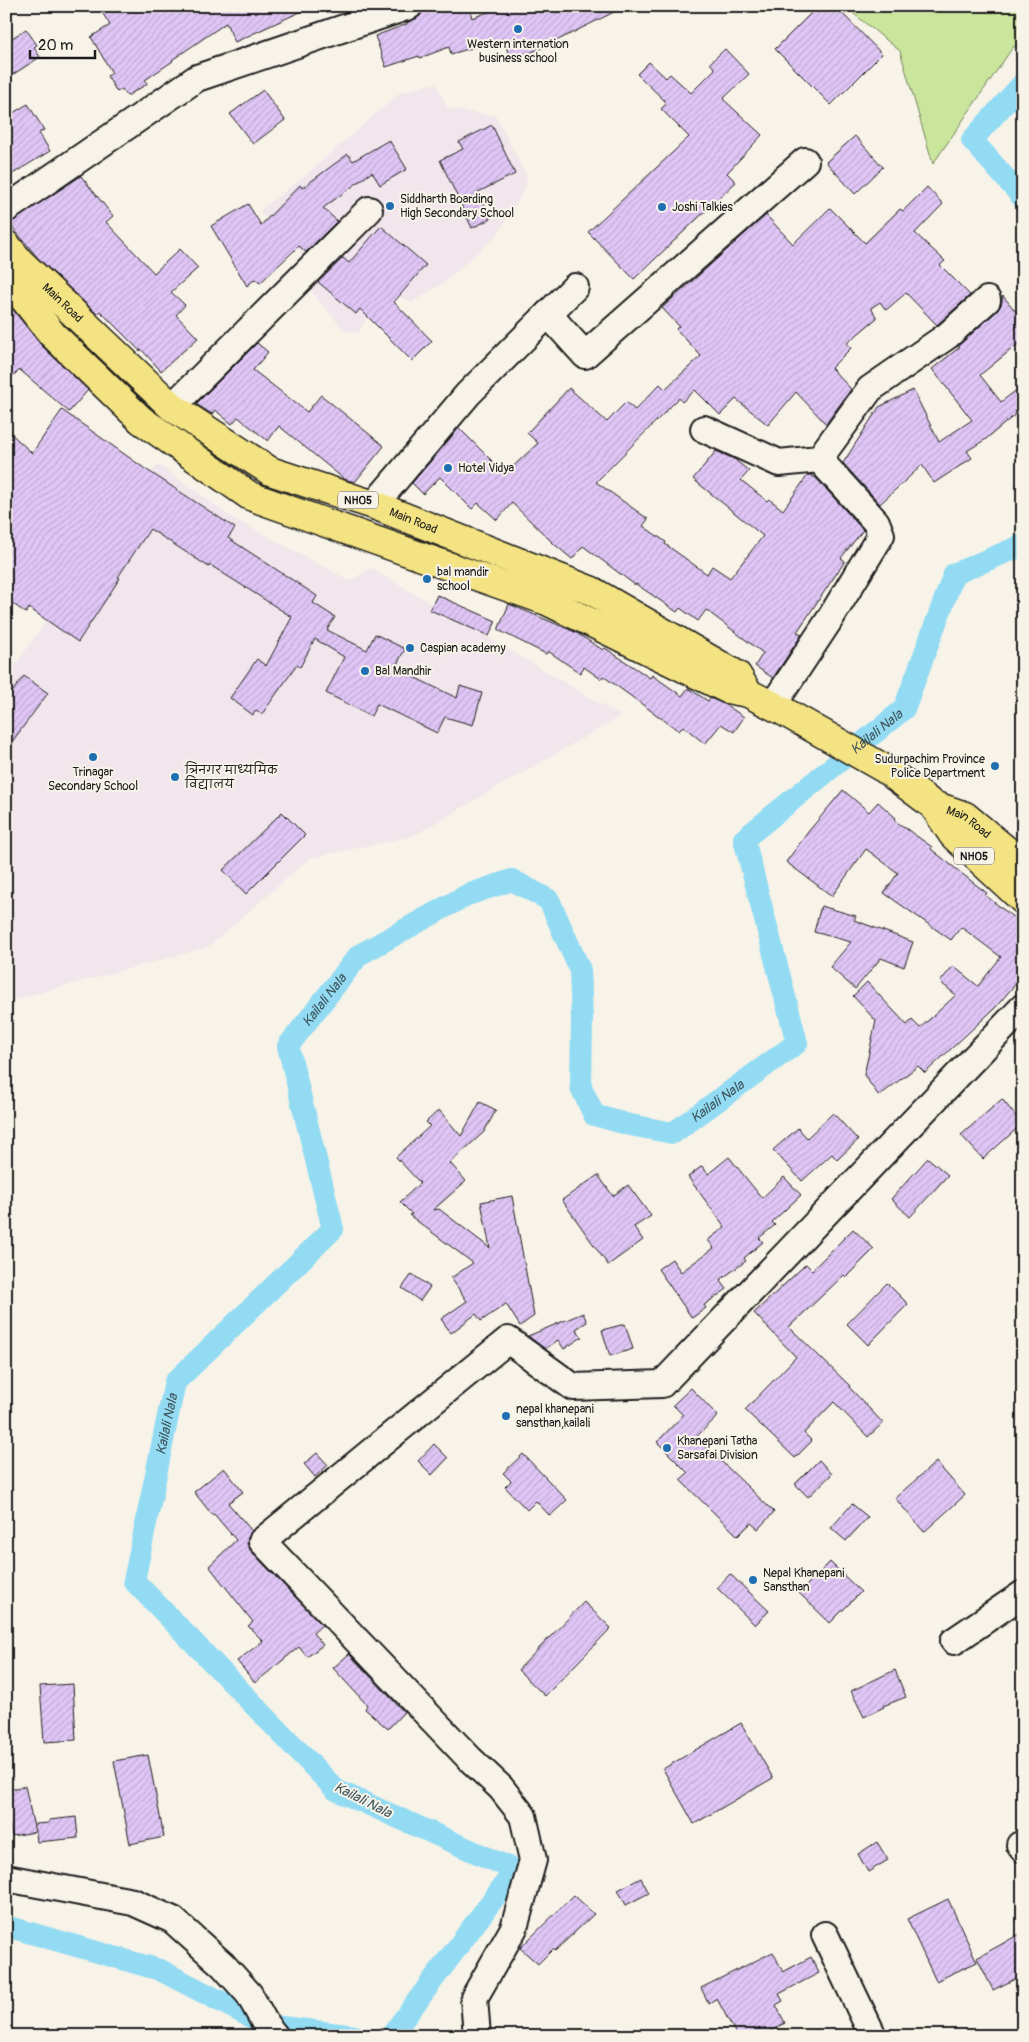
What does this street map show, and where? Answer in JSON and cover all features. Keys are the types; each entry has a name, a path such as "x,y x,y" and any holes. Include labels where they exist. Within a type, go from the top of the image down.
{"main road":[{"name":"Main Road","path":"9,268 172,407 270,471 374,505 592,591 737,675 748,693"},
{"name":"Main Road","path":"9,268 52,334 141,420 250,496 547,601 726,689 748,693 885,769 933,805 965,816 1023,864"},
{"name":"Main Road","path":"933,805 953,835 1023,900"}],"street":[{"path":"6,209 197,78 409,6"},
{"path":"548,314 585,355 805,161"},
{"path":"172,407 369,210"},
{"path":"374,505 468,394 574,287"},
{"path":"704,429 779,463 819,459 870,389 947,336 987,300"},
{"path":"778,708 881,535 876,522 819,459"},
{"path":"477,2036 474,1998 514,1928 533,1860 523,1816 501,1788 470,1759 262,1541 508,1340 573,1387 662,1384 1023,1007"},
{"path":"954,1640 1023,1594"},
{"path":"6,1878 133,1902 174,1920 223,1965 249,1994 266,2025 276,2036"},
{"path":"824,1935 872,2036"}],"shaded area":[{"name":"Siddharth Boarding High Secondary School","path":"436,83 448,109 496,116 528,180 518,201 497,235 444,283 412,302 382,290 359,332 345,331 312,292 307,276 309,260 259,211 301,179 401,92"},
{"name":"त्रिनगर माध्यमिक विद्यालय","path":"158,464 233,518 350,581 371,568 621,716 413,836 310,858 208,947 6,1002 6,678"}],"green space":[{"path":"844,6 1023,6 1023,45 1013,47 933,164 900,51"}],"building":[{"path":"98,6 313,6 235,42 226,23 172,60 145,80 147,84 127,96 122,89 117,92 107,76 112,73 91,37 110,25"},
{"path":"431,6 469,6 472,18 504,6 626,6 542,48 511,60 503,39 451,54 449,47 420,58 419,56 386,67 375,36 407,24 420,16 424,9"},
{"path":"818,6 835,6 882,54 831,105 775,49"},
{"path":"26,29 37,45 34,47 40,57 6,79 6,42"},
{"path":"725,49 749,74 723,99 762,135 727,173 736,182 634,279 588,232 689,137 661,109 667,103 637,74 649,62 666,78 670,74 691,93 715,69 710,63"},
{"path":"263,90 285,120 253,144 230,114"},
{"path":"28,104 44,130 39,133 50,151 6,178 6,117"},
{"path":"492,125 515,174 478,192 490,219 472,228 440,160 463,149 459,142"},
{"path":"855,136 883,167 855,194 826,162"},
{"path":"389,140 407,169 380,185 372,172 323,208 337,221 306,252 299,246 260,283 255,279 247,286 211,226 248,204 261,225 300,185 302,188 348,154 353,161"},
{"path":"81,176 113,216 106,222 154,273 180,249 198,268 171,292 185,305 176,315 198,338 161,371 141,349 140,351 100,311 97,314 37,257 9,223"},
{"path":"927,187 943,204 915,233 945,261 940,265 970,295 937,325 906,293 886,310 880,302 871,308 877,318 847,343 851,348 831,368 851,389 826,424 796,392 768,425 736,399 720,415 695,390 682,402 679,398 596,482 648,519 643,526 666,542 665,544 707,574 712,566 730,578 763,536 693,479 716,451 734,459 749,471 741,480 767,501 769,499 783,510 808,475 817,479 863,530 841,558 845,561 797,632 802,634 773,678 755,666 763,653 706,610 698,621 680,608 677,612 635,585 583,546 572,559 512,503 497,520 478,503 472,509 440,477 423,494 412,483 459,428 505,474 538,443 527,433 569,388 607,422 626,402 635,410 660,384 665,389 701,356 676,329 679,326 662,308 766,215 793,244 830,208 865,243 900,209 903,211"},
{"path":"381,226 426,265 394,302 432,341 412,361 360,309 356,314 318,282 343,258 349,263"},
{"path":"1003,296 1023,320 1023,340 980,375 1001,402 1023,385 1023,408 986,439 967,451 972,458 934,483 922,465 880,504 843,463 879,407 913,390 939,442 972,420 932,369 960,347 958,346 997,311"},
{"path":"6,301 41,345 88,390 69,412 20,370 6,381"},
{"path":"257,343 268,352 253,370 307,412 321,395 384,446 355,482 344,479 279,426 268,441 238,417 232,424 215,410 212,414 196,404"},
{"path":"62,410 144,468 235,528 228,538 317,596 313,603 335,617 327,630 367,650 375,634 405,649 395,668 457,698 460,686 482,693 473,725 445,717 437,733 377,704 371,716 326,693 344,657 315,639 300,667 297,665 262,714 256,710 253,715 230,698 257,659 266,666 292,617 150,529 78,642 29,608 26,613 6,599 6,429 32,453"},
{"path":"437,595 496,621 489,636 430,610"},
{"path":"509,604 575,632 603,650 605,648 650,678 652,675 682,696 688,688 708,701 710,698 726,705 744,717 734,732 721,724 705,744 683,726 679,731 603,676 601,679 584,667 580,673 548,651 546,654 498,630"},
{"path":"24,676 48,693 6,750 6,700"},
{"path":"843,790 869,812 878,802 896,818 894,820 932,847 931,849 987,893 985,895 1023,925 1023,975 995,1008 925,1073 918,1066 879,1096 864,1075 876,1021 853,996 867,982 907,1025 912,1020 920,1028 956,995 940,982 953,966 978,986 1001,957 961,927 951,940 884,893 898,873 866,849 832,896 786,862"},
{"path":"282,812 305,835 246,894 223,870"},
{"path":"821,906 856,916 854,920 913,942 904,967 881,958 855,989 830,967 851,942 814,932"},
{"path":"1002,1099 1022,1124 983,1159 961,1135"},
{"path":"480,1102 496,1110 484,1132 450,1163 466,1181 433,1210 439,1209 490,1248 481,1202 512,1196 534,1316 520,1326 506,1304 481,1321 476,1314 451,1333 441,1319 467,1301 451,1278 473,1263 409,1215 412,1214 400,1202 420,1183 396,1157 430,1126 426,1122 439,1110 461,1136"},
{"path":"833,1113 858,1140 837,1160 832,1154 802,1181 773,1150 798,1128 807,1138"},
{"path":"729,1157 762,1198 784,1177 801,1195 772,1222 775,1225 759,1238 763,1242 744,1258 746,1261 720,1280 727,1289 704,1305 706,1308 692,1318 658,1269 672,1259 681,1272 714,1248 708,1240 725,1227 688,1177 702,1166 708,1174"},
{"path":"928,1158 948,1175 910,1217 891,1199"},
{"path":"598,1175 613,1196 628,1185 651,1216 634,1227 643,1240 608,1265 562,1200"},
{"path":"853,1229 874,1249 846,1277 844,1275 789,1327 850,1386 883,1423 868,1437 834,1402 804,1433 812,1441 795,1458 745,1410 796,1357 754,1313 806,1264 812,1270"},
{"path":"412,1274 430,1287 420,1301 402,1288"},
{"path":"887,1283 908,1304 868,1345 847,1324"},
{"path":"583,1313 587,1322 576,1329 582,1337 564,1349 558,1340 545,1349 528,1336"},
{"path":"625,1324 633,1349 610,1356 602,1330"},
{"path":"691,1388 718,1416 696,1437 774,1512 758,1529 751,1523 738,1536 680,1480 688,1473 657,1442 683,1415 673,1405"},
{"path":"434,1444 448,1458 432,1475 418,1461"},
{"path":"317,1453 328,1465 315,1477 304,1464"},
{"path":"523,1454 567,1500 550,1516 536,1501 527,1510 505,1487 511,1481 503,1473"},
{"path":"819,1460 832,1474 808,1497 795,1484"},
{"path":"936,1462 965,1495 924,1532 895,1498"},
{"path":"224,1468 243,1492 228,1503 252,1531 248,1537 247,1544 251,1551 322,1625 313,1633 323,1645 307,1657 299,1647 255,1683 237,1661 263,1641 248,1626 253,1622 209,1566 236,1540 214,1514 213,1516 194,1492"},
{"path":"852,1504 868,1517 846,1541 831,1528"},
{"path":"830,1562 861,1592 830,1623 799,1593"},
{"path":"730,1574 769,1611 755,1625 717,1588"},
{"path":"584,1602 611,1628 545,1696 518,1670"},
{"path":"349,1654 404,1712 388,1729 365,1709 367,1705 333,1668"},
{"path":"895,1670 906,1697 883,1706 864,1717 851,1691"},
{"path":"73,1684 76,1740 44,1742 40,1686"},
{"path":"741,1723 773,1778 694,1824 663,1769"},
{"path":"148,1755 164,1837 130,1844 114,1761"},
{"path":"25,1786 35,1832 12,1836 6,1809 6,1790"},
{"path":"76,1817 78,1838 37,1842 35,1824 49,1823 49,1820"},
{"path":"877,1842 888,1860 868,1872 858,1854"},
{"path":"641,1878 649,1893 626,1905 618,1890"},
{"path":"574,1895 594,1914 555,1951 553,1949 538,1964 520,1948"},
{"path":"948,1899 977,1962 936,1981 907,1919"},
{"path":"1023,1932 1023,1975 993,1990 977,1958"},
{"path":"773,1952 783,1972 811,1957 819,1973 779,1994 783,2001 776,2005 785,2023 761,2036 737,2036 717,1999 709,2004 701,1988"}],"waterway":[{"name":"Kailali Nala","path":"1023,83 972,140 1023,198"},
{"name":"Kailali Nala","path":"391,2036 515,1870 336,1790 134,1581 175,1382 333,1229 288,1046 359,955 467,895 512,880 549,900 580,970 582,1020 581,1087 594,1115 630,1125 673,1133 797,1043 744,839 904,709 954,574 1023,545"},
{"name":"Kailali Nala","path":"6,1928 13,1928 160,1970 266,2025 355,2036"}],"place":[{"name":"Western internation business school","path":"518,29"},
{"name":"Siddharth Boarding High Secondary School","path":"390,206"},
{"name":"Joshi Talkies","path":"662,207"},
{"name":"Hotel Vidya","path":"448,468"},
{"name":"bal mandir school","path":"427,579"},
{"name":"Caspian academy","path":"410,648"},
{"name":"Bal Mandhir","path":"365,671"},
{"name":"Trinagar Secondary School","path":"93,757"},
{"name":"Sudurpachim Province Police Department","path":"995,766"},
{"name":"त्रिनगर माध्यमिक विद्यालय","path":"175,777"},
{"name":"nepal khanepani sansthan,kailali","path":"506,1416"},
{"name":"Khanepani Tatha Sarsafai Division","path":"667,1448"},
{"name":"Nepal Khanepani Sansthan","path":"753,1580"}]}
